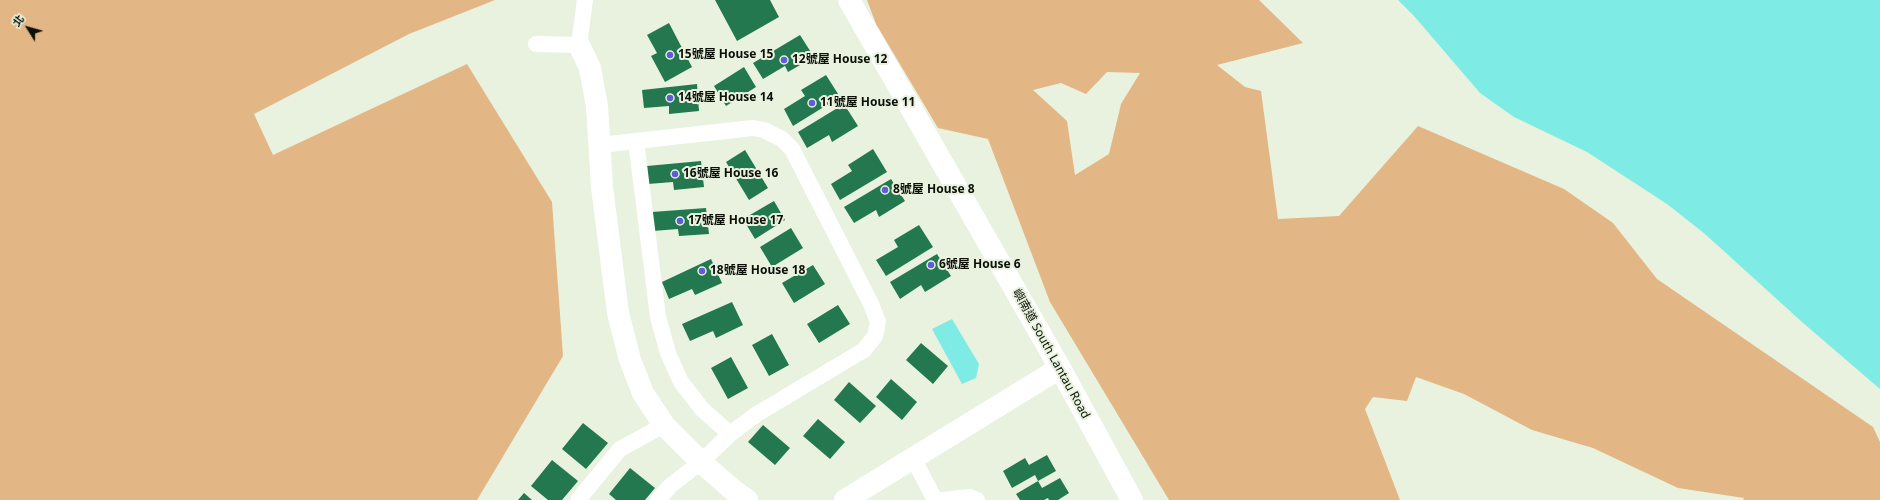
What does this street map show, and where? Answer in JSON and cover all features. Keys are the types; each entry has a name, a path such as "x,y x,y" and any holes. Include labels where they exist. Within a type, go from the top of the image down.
{"street":[{"name":"嶼南道 South Lantau Road","path":"849,0 1060,368 1132,500"},
{"path":"579,45 590,68 597,106 602,187 618,312 630,360 643,393 664,425 701,462 733,490 747,500"},
{"path":"845,500 1060,368"}],"lane":[{"path":"536,44 579,45 585,0"},
{"path":"600,145 753,128 764,130 782,139 792,149 871,304 878,322 875,336 864,350 757,414 730,434 701,462 670,486 658,500"},
{"path":"636,141 658,317 668,353 681,382 702,409 730,434"},
{"path":"578,500 620,449 664,425"},
{"path":"913,458 935,500"},
{"path":"942,500 970,497 977,500"}],"shaded area":[{"path":"0,0 495,0 409,34 254,114 273,155 467,64 552,202 563,356 477,500 0,500"},
{"path":"867,0 1259,0 1303,43 1217,65 1245,87 1261,91 1278,219 1339,216 1418,126 1564,189 1613,223 1657,279 1873,427 1880,442 1880,500 1743,500 1744,498 1678,488 1593,448 1532,430 1464,394 1416,377 1407,401 1373,397 1365,409 1400,500 1169,500 1050,302 988,139 938,128 876,24","holes":["1107,72 1140,73 1121,104 1109,154 1075,175 1067,121 1033,90 1061,83 1086,94"]}],"water":[{"path":"1398,0 1880,0 1880,389 1802,322 1705,234 1667,204 1587,152 1514,117 1480,93 1414,16"},
{"path":"952,319 979,364 976,378 962,384 932,329"}],"building":[{"path":"715,0 770,0 779,17 737,41"},
{"name":"15號屋 House 15","path":"669,23 692,67 665,82 651,56 657,53 647,35"},
{"name":"12號屋 House 12","path":"800,35 814,57 788,72 785,66 763,79 753,63"},
{"path":"744,67 756,87 726,106 714,86"},
{"name":"11號屋 House 11","path":"826,75 840,97 793,126 784,109 805,96 801,90"},
{"name":"14號屋 House 14","path":"697,84 699,111 669,114 669,106 644,108 642,90"},
{"path":"844,104 858,126 832,142 829,135 807,148 798,132"},
{"path":"873,149 887,172 840,200 831,184 852,171 848,165"},
{"path":"745,150 768,188 749,200 726,162"},
{"name":"16號屋 House 16","path":"701,161 704,187 674,190 673,182 648,184 647,166"},
{"name":"8號屋 House 8","path":"891,179 905,201 879,217 876,210 854,223 844,207"},
{"path":"774,201 785,220 755,239 743,219"},
{"name":"17號屋 House 17","path":"706,208 709,234 679,236 678,229 653,231 652,212"},
{"path":"919,225 933,247 886,276 876,260 898,247 894,240"},
{"path":"791,228 803,248 772,267 760,247"},
{"name":"6號屋 House 6","path":"937,254 951,276 925,292 921,285 900,299 890,282"},
{"name":"18號屋 House 18","path":"711,259 722,283 695,295 692,289 669,299 662,282"},
{"path":"813,265 825,284 794,303 782,283"},
{"path":"732,302 743,325 716,338 713,331 690,341 682,324"},
{"path":"838,305 850,324 819,343 807,324"},
{"path":"772,334 789,365 769,376 752,345"},
{"path":"921,343 948,366 933,384 906,360"},
{"path":"731,357 748,388 728,399 711,368"},
{"path":"891,379 917,402 902,420 876,397"},
{"path":"849,382 876,406 860,423 834,400"},
{"path":"818,419 845,442 830,459 803,436"},
{"path":"583,423 608,443 586,469 562,449"},
{"path":"763,425 790,448 775,465 748,442"},
{"path":"1047,455 1056,471 1038,481 1035,475 1012,488 1003,471 1025,458 1029,465"},
{"path":"552,460 578,481 562,500 548,500 531,486"},
{"path":"630,468 655,488 645,500 616,500 609,494"},
{"path":"1060,478 1069,493 1058,500 1049,500 1048,498 1044,500 1020,500 1016,494 1038,481 1042,488"},
{"path":"524,493 532,500 518,500"}],"place":[{"name":"15號屋 House 15","path":"670,55"},
{"name":"12號屋 House 12","path":"784,60"},
{"name":"14號屋 House 14","path":"670,98"},
{"name":"11號屋 House 11","path":"812,103"},
{"name":"16號屋 House 16","path":"675,174"},
{"name":"8號屋 House 8","path":"885,190"},
{"name":"17號屋 House 17","path":"680,221"},
{"name":"6號屋 House 6","path":"931,265"},
{"name":"18號屋 House 18","path":"702,271"}]}
